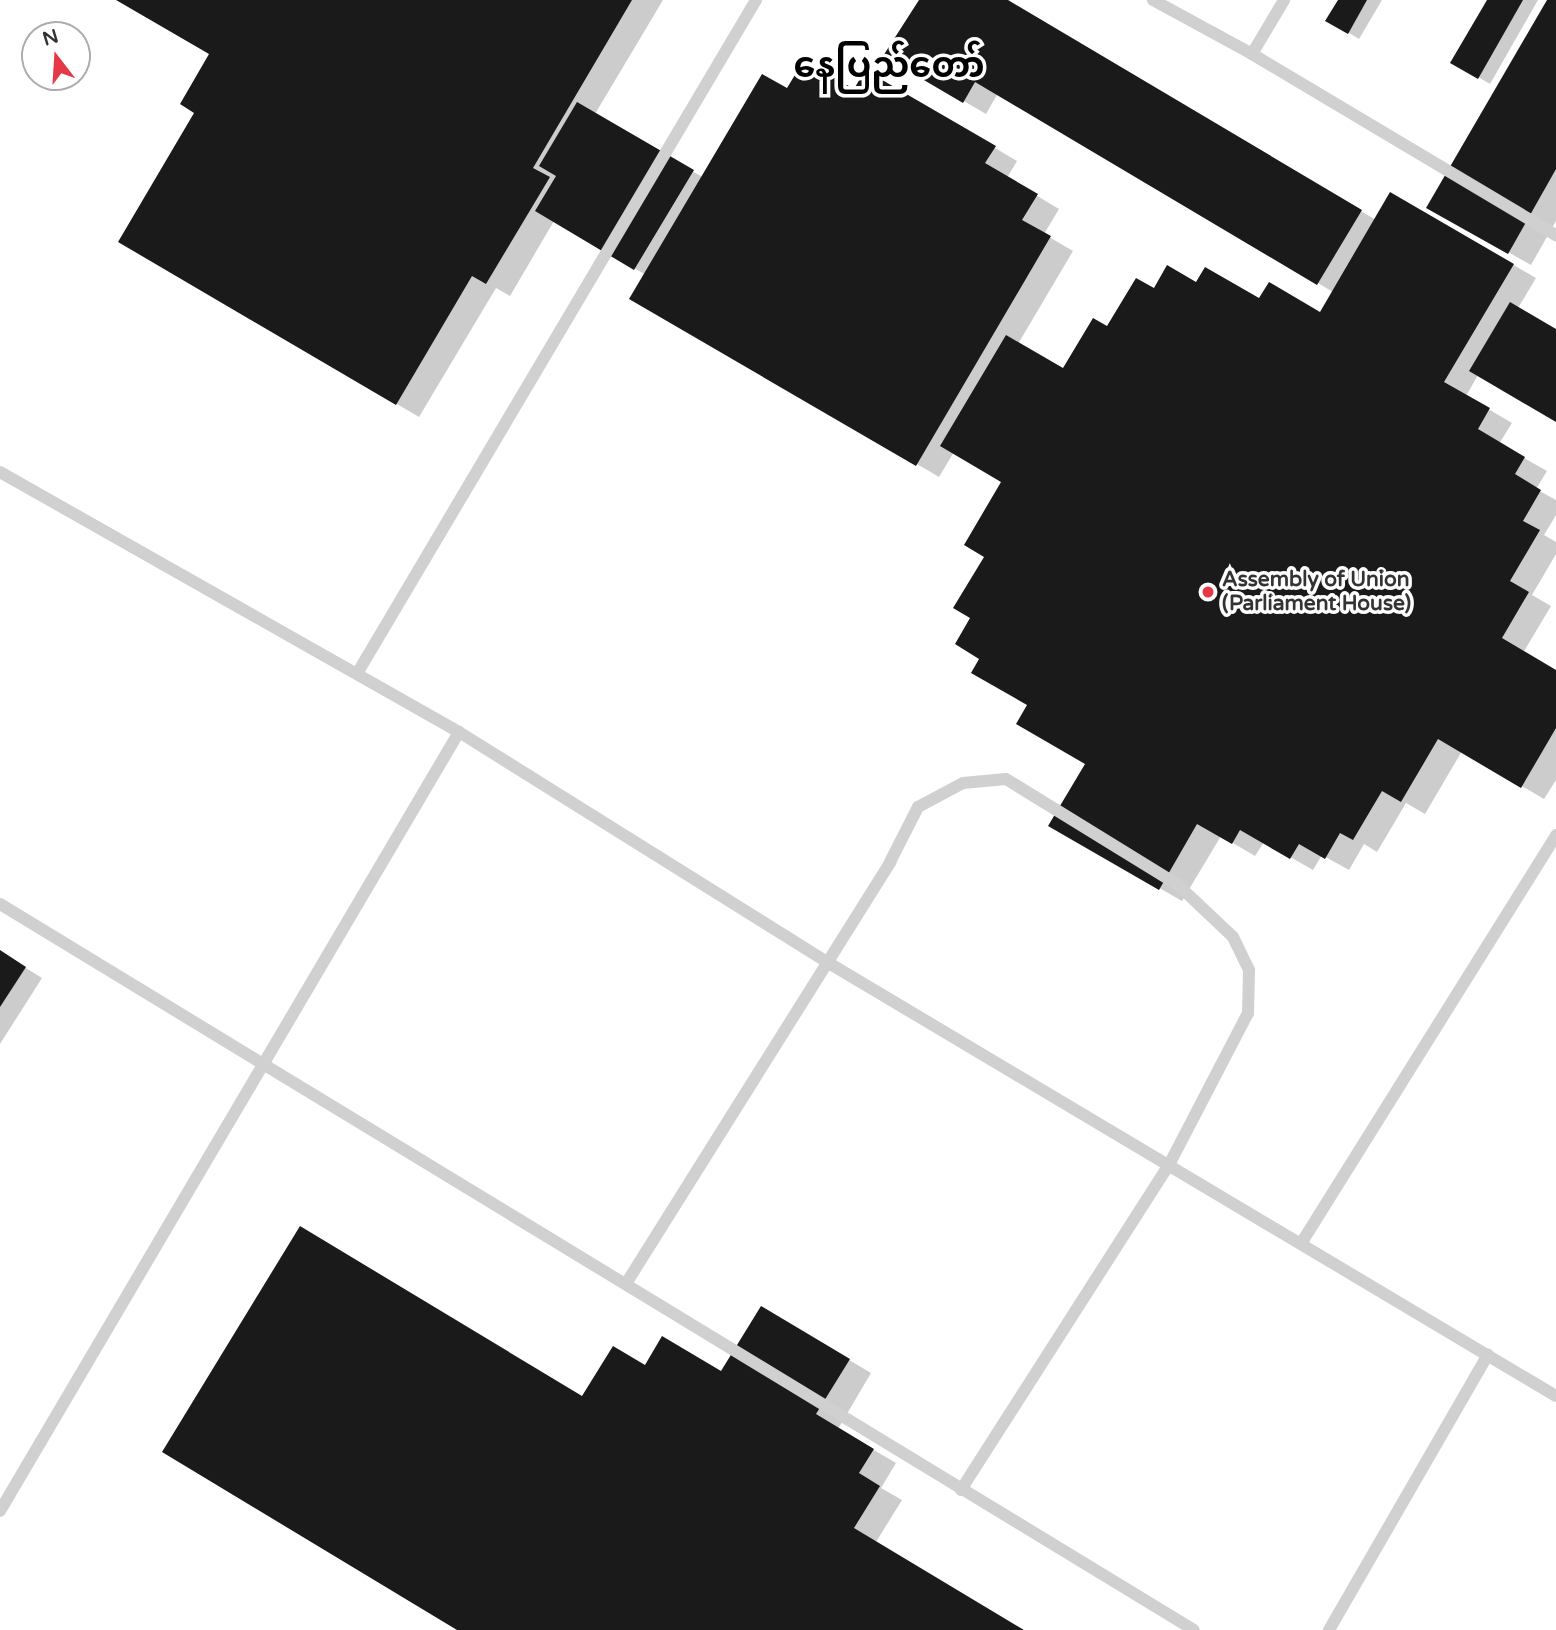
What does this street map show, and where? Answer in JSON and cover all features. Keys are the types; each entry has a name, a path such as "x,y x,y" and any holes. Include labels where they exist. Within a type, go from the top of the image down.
{"lane":[{"path":"358,673 756,0"},
{"path":"1153,0 1252,54 1556,235"},
{"path":"1252,54 1284,0"},
{"path":"0,472 459,732 827,962 1170,1163 1556,1396"},
{"path":"0,1511 459,732"},
{"path":"627,1282 891,862 918,807 963,783 1006,779 1186,890 1233,937 1249,970 1248,1013 1170,1163 961,1490"},
{"path":"1301,1242 1556,835"},
{"path":"0,904 627,1282 961,1490 1194,1630"},
{"path":"1329,1630 1488,1355"}],"building":[{"path":"116,0 632,0 533,168 550,177 486,284 472,276 396,405 118,242 194,113 180,104 209,54"},
{"path":"919,0 1008,0 1362,210 1317,285 975,82 963,103 883,56"},
{"path":"1338,0 1367,0 1348,34 1325,21"},
{"path":"1487,0 1523,0 1478,79 1450,63"},
{"path":"1547,0 1556,0 1556,169 1508,254 1426,208"},
{"path":"804,60 854,89 865,70 996,146 985,163 1038,194 1022,220 1051,236 916,466 629,299 762,74 787,88"},
{"path":"577,102 694,170 634,270 535,211 556,176 539,166"},
{"path":"1390,192 1514,264 1444,382 1490,408 1478,429 1525,457 1515,474 1541,490 1523,521 1540,530 1510,581 1529,592 1502,638 1556,670 1556,728 1521,788 1438,739 1401,802 1382,791 1353,840 1340,833 1325,859 1299,844 1290,859 1240,830 1232,844 1197,824 1159,890 1048,826 1085,764 1016,724 1027,705 971,673 979,659 955,644 970,618 953,608 984,557 964,545 1001,482 940,446 1006,335 1063,368 1093,318 1107,326 1136,278 1154,288 1167,265 1196,282 1205,267 1259,298 1269,282 1320,312"},
{"path":"1510,302 1556,329 1556,422 1469,371"},
{"path":"0,950 26,967 0,1007"},
{"path":"300,1226 582,1396 613,1346 645,1365 662,1336 721,1371 761,1306 850,1359 816,1414 874,1449 859,1473 880,1486 854,1528 1024,1630 457,1630 162,1452"}],"place":[{"name":"Assembly of Union (Parliament House)","path":"1208,592"}],"district":[{"name":"နေပြည်တော်","path":"889,66"}]}
